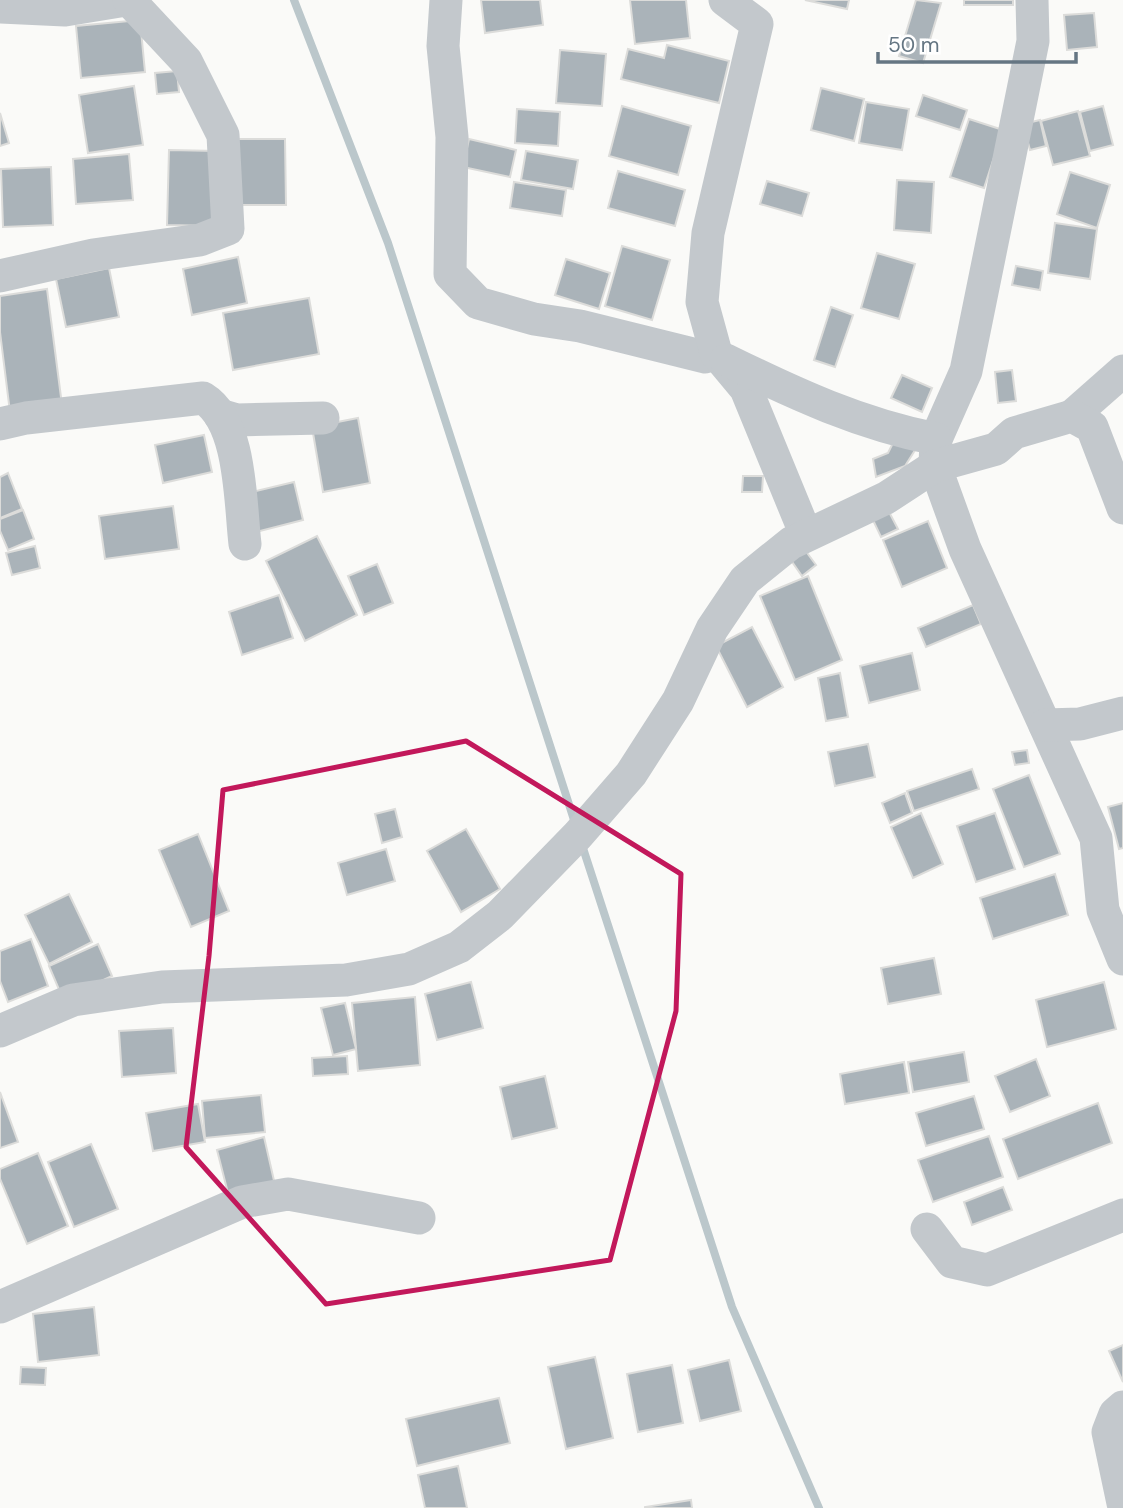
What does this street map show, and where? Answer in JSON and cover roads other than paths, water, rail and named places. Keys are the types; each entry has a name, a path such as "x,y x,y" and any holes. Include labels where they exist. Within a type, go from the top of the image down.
{"street":[{"path":"0,7 65,10 128,0 186,61 223,135 228,229 200,240 93,255 0,276"},
{"path":"446,0 443,46 452,137 450,274 478,303 534,319 705,357 720,356 814,403 885,429 936,452 996,449 1014,433 1072,416 1123,371"},
{"path":"725,0 757,24 708,233 702,302 720,356 746,389 806,535"},
{"path":"0,1031 73,1000 162,987 346,980 409,970 459,947 500,915 578,835 631,774 678,701 712,629 745,580 791,543 886,498 936,452 966,371 1033,41 1032,0"},
{"path":"0,424 26,418 203,398 214,405 226,423 235,459 245,544"},
{"path":"220,415 237,420 323,418"},
{"path":"1072,416 1092,427 1123,508"},
{"path":"936,452 965,549 1096,838 1103,910 1123,959"},
{"path":"1045,725 1080,724 1123,713"},
{"path":"0,1307 242,1202 288,1194 419,1218"},
{"path":"927,1229 952,1262 987,1270 1123,1214"},
{"path":"1123,1408 1115,1414 1108,1432 1123,1503"}],"waterway":[{"path":"294,0 388,243 575,823"},
{"path":"581,842 732,1307 819,1508"}]}
